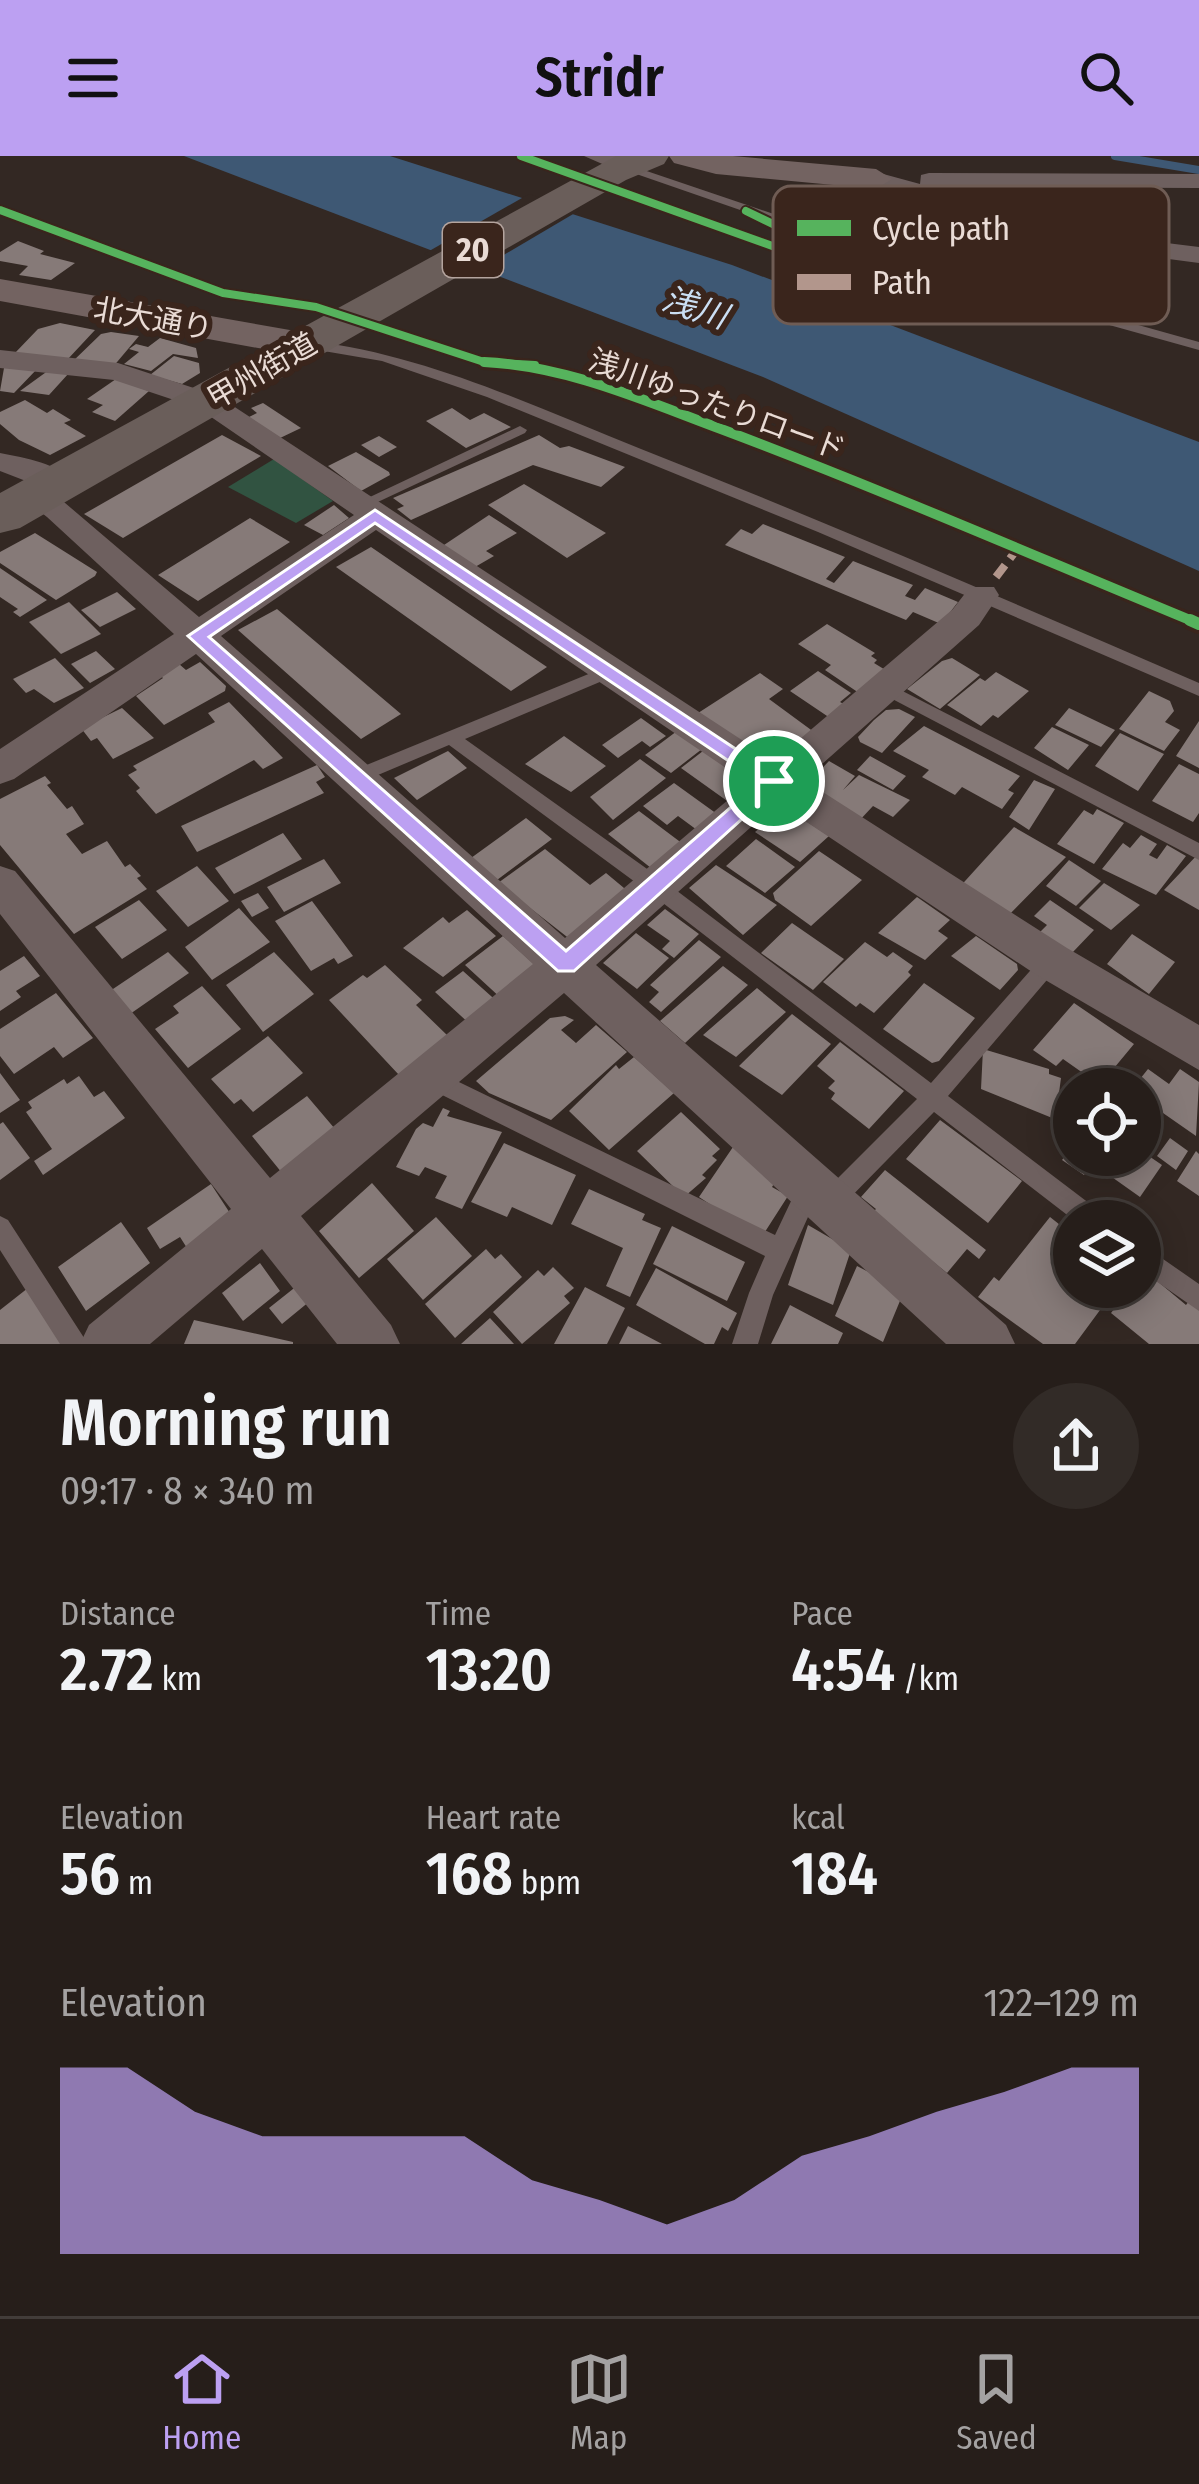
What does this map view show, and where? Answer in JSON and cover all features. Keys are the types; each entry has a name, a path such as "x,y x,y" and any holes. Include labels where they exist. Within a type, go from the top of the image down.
{"highway":[{"name":"甲州街道","path":"24,489 208,402 620,162"}],"street":[{"path":"685,156 716,164 876,179 1199,181"},
{"path":"876,179 901,186"},
{"path":"1169,251 1199,255"},
{"name":"北大通り","path":"0,290 321,337"},
{"path":"1,358 118,372 208,402 774,781 1051,961 1199,1049"},
{"path":"24,489 58,511 987,1344"},
{"path":"0,769 197,636 367,510"},
{"path":"108,1344 566,964 885,688 966,616 982,595"},
{"path":"0,883 372,1344"}],"lane":[{"path":"620,162 773,216"},
{"path":"1120,324 1199,346"},
{"path":"321,337 392,359 716,483 1199,690"},
{"path":"367,510 520,430"},
{"path":"353,778 454,740 608,672"},
{"path":"885,688 1199,852"},
{"path":"454,740 656,886 1066,1200"},
{"path":"745,1344 760,1293 818,1196 931,1100 1051,961"},
{"path":"430,1077 781,1251"},
{"path":"0,1228 75,1344"},
{"path":"1161,1271 1199,1299"}],"green space":[{"path":"274,459 333,501 296,523 228,487"}],"water":[{"name":"浅川","path":"184,156 390,156 773,281 773,324 888,324 1199,442 1199,571 763,377"}],"pier":[{"path":"529,194 580,210 473,273 424,254"}],"building":[{"path":"18,241 44,251 40,254 75,263 51,280 19,275 28,266 0,261 0,252"},
{"path":"60,323 95,330 67,360 14,354 38,329"},
{"path":"101,334 139,336 112,368 71,363"},
{"path":"160,338 196,348 198,358 173,354 151,371 124,364 139,352 129,349 136,344 148,347"},
{"path":"174,356 199,363 200,373 182,384 150,375"},
{"path":"4,368 38,368 14,393 0,391"},
{"path":"49,370 69,373 49,395 20,391"},
{"path":"116,379 149,391 115,421 92,412 103,405 87,399"},
{"path":"25,400 47,413 53,409 71,420 64,423 86,436 50,455 19,440 0,424 0,412"},
{"path":"263,403 301,428 278,439 247,418 257,413 251,408"},
{"path":"452,408 470,420 484,413 511,427 466,448 426,421"},
{"path":"222,435 261,456 123,538 84,514"},
{"path":"539,435 560,448 569,446 625,467 601,487 533,465 411,520 397,509 404,506 393,498"},
{"path":"379,436 397,447 379,457 361,445"},
{"path":"356,452 390,475 361,491 328,466"},
{"path":"524,484 606,533 567,558 488,505"},
{"path":"334,505 349,518 323,535 304,525"},
{"path":"489,515 517,533 486,551 494,556 475,567 441,547"},
{"path":"250,518 290,542 198,601 158,575"},
{"path":"763,524 845,557 826,579 834,583 853,561 913,585 905,596 915,600 925,588 958,602 941,624 913,612 906,620 725,545 741,529 752,534"},
{"path":"35,533 97,572 95,576 56,600 0,563 0,552"},
{"path":"371,547 547,667 511,691 336,567"},
{"path":"0,568 47,600 20,617 13,612 18,609 0,597"},
{"path":"117,592 136,609 100,627 81,610"},
{"path":"69,602 101,634 61,654 29,622"},
{"path":"277,609 401,714 361,739 238,630"},
{"path":"827,624 875,653 871,656 877,660 874,663 887,671 859,693 825,670 831,665 798,644"},
{"path":"96,651 115,669 90,683 71,664"},
{"path":"55,658 84,688 54,703 34,689 26,693 13,679"},
{"path":"952,658 980,675 940,709 907,689 942,661"},
{"path":"200,662 226,686 225,691 164,725 136,696 179,664 186,670"},
{"path":"818,671 851,693 840,702 849,707 833,720 790,691"},
{"path":"996,672 1029,691 998,718 993,715 981,726 947,705 980,678 985,681"},
{"path":"760,673 783,689 769,699 818,735 773,766 695,715"},
{"path":"1149,691 1170,701 1174,711 1165,722 1180,730 1164,751 1119,729"},
{"path":"229,702 283,758 263,769 254,760 156,814 128,775 137,770 133,766 215,722 208,713"},
{"path":"122,708 154,738 113,759 97,738 91,741 81,728"},
{"path":"1069,708 1115,730 1101,747 1055,725"},
{"path":"899,709 915,717 882,753 860,742 858,737 874,720 886,710"},
{"path":"641,718 666,736 650,747 642,741 618,758 602,745"},
{"path":"1199,721 1199,768 1176,756"},
{"path":"924,726 1020,776 1008,790 1014,793 1002,809 962,787 955,795 922,777 929,770 893,751"},
{"path":"1052,727 1089,745 1068,770 1034,748"},
{"path":"677,731 702,749 671,773 645,755"},
{"path":"1120,733 1164,754 1138,791 1095,766"},
{"path":"564,736 606,766 571,792 525,764"},
{"path":"448,751 467,768 417,800 394,778"},
{"path":"703,751 746,781 746,789 730,803 681,768"},
{"path":"870,756 906,776 893,790 857,770"},
{"path":"640,759 666,778 613,820 590,797"},
{"path":"829,761 855,776 843,790 859,775 910,800 893,817 873,806 858,822 805,786"},
{"path":"1179,764 1199,774 1199,813 1193,822 1152,801"},
{"path":"317,765 325,777 316,782 324,793 197,852 181,826"},
{"path":"45,776 51,783 47,785 67,809 72,806 84,824 66,834 82,854 107,841 125,867 130,864 141,876 137,878 147,889 74,934 0,845 0,799"},
{"path":"1034,780 1055,789 1029,830 1009,817"},
{"path":"674,783 717,814 697,830 678,816 667,825 643,806"},
{"path":"1097,809 1124,823 1094,864 1057,844 1084,810 1093,815"},
{"path":"789,810 829,836 800,862 755,832 779,811"},
{"path":"639,811 683,844 651,868 608,834"},
{"path":"526,818 552,839 497,880 471,858"},
{"path":"1014,827 1066,857 1003,921 956,891"},
{"path":"283,833 302,859 234,894 215,868"},
{"path":"1141,835 1157,844 1149,855 1157,859 1167,845 1186,856 1156,895 1102,869 1123,843 1130,848"},
{"path":"756,839 795,867 765,893 726,866"},
{"path":"545,849 590,885 606,873 630,893 571,940 498,883"},
{"path":"819,851 862,880 811,926 775,900 773,893"},
{"path":"1199,853 1199,910 1164,890"},
{"path":"324,859 341,883 284,912 267,887"},
{"path":"1069,860 1101,881 1076,906 1046,886"},
{"path":"716,865 777,905 743,935 689,888"},
{"path":"197,866 229,901 188,927 156,891"},
{"path":"1104,883 1140,905 1111,930 1079,908"},
{"path":"258,893 269,908 252,917 241,901"},
{"path":"917,897 950,920 938,931 948,938 925,960 878,933"},
{"path":"139,900 167,930 122,959 95,927"},
{"path":"1050,900 1094,930 1072,953 1040,932 1047,925 1034,916"},
{"path":"312,901 353,956 338,964 334,958 311,971 275,921"},
{"path":"239,908 270,942 212,980 185,947"},
{"path":"665,909 699,934 674,958 662,949 670,941 647,925"},
{"path":"467,910 496,936 443,977 403,948 443,917 449,923"},
{"path":"792,923 844,959 813,990 761,953"},
{"path":"636,933 669,958 637,989 603,963"},
{"path":"1132,934 1175,962 1149,994 1107,964"},
{"path":"503,936 536,966 503,1000 465,965"},
{"path":"976,936 1017,964 1018,970 1000,990 951,956"},
{"path":"699,940 721,957 661,1012 649,1002 659,992 650,985"},
{"path":"865,942 913,966 911,975 874,1013 860,1003 856,1007 823,982"},
{"path":"168,952 189,973 130,1014 110,991"},
{"path":"274,952 314,994 263,1032 226,985"},
{"path":"24,956 40,976 16,991 21,997 0,1011 0,971"},
{"path":"385,965 422,1000 416,1005 448,1036 399,1075 329,1000"},
{"path":"723,966 748,985 685,1043 660,1021"},
{"path":"463,971 501,1005 473,1027 435,992"},
{"path":"924,983 975,1018 939,1061 932,1063 883,1029"},
{"path":"202,986 241,1029 188,1068 155,1029 179,1013 173,1006"},
{"path":"757,988 786,1012 736,1057 703,1035"},
{"path":"56,993 93,1038 63,1058 54,1047 14,1074 0,1056 0,1029"},
{"path":"1074,1003 1134,1044 1114,1068 1076,1068 1063,1059 1056,1066 1033,1050"},
{"path":"792,1014 831,1044 782,1095 739,1066"},
{"path":"550,1018 574,1020 561,1030 576,1043 596,1025 627,1052 551,1120 489,1093 476,1081"},
{"path":"268,1036 303,1073 253,1112 241,1099 234,1104 211,1079"},
{"path":"840,1042 904,1091 869,1129 831,1099 835,1093 828,1088 835,1081 817,1066"},
{"path":"983,1049 1049,1069 1053,1118 981,1089"},
{"path":"634,1057 674,1093 609,1150 569,1111 616,1065 619,1069"},
{"path":"1180,1069 1199,1082 1196,1136 1161,1112 1161,1078 1169,1084"},
{"path":"0,1073 20,1100 0,1113"},
{"path":"79,1076 94,1097 104,1091 125,1118 43,1175 34,1161 52,1149 26,1112 32,1108 28,1102 64,1079 67,1084"},
{"path":"307,1096 341,1136 291,1184 252,1136"},
{"path":"443,1108 450,1111 447,1116 502,1132 462,1209 435,1198 447,1176 425,1167 419,1176 396,1167 416,1129 423,1123 433,1127"},
{"path":"681,1112 720,1149 712,1156 717,1160 702,1175 706,1178 684,1197 637,1151"},
{"path":"940,1120 1022,1181 988,1223 906,1159"},
{"path":"0,1124 30,1158 0,1180"},
{"path":"1170,1138 1188,1151 1176,1170 1161,1159"},
{"path":"504,1143 576,1175 552,1225 512,1207 507,1217 471,1202"},
{"path":"733,1147 777,1179 772,1187 788,1196 761,1238 699,1197"},
{"path":"1196,1151 1199,1154 1199,1196 1177,1181"},
{"path":"885,1170 986,1250 979,1259 967,1249 947,1273 872,1213 876,1209 861,1197"},
{"path":"1110,1176 1154,1176 1140,1197"},
{"path":"372,1183 414,1231 359,1278 319,1231"},
{"path":"211,1184 239,1227 192,1256 180,1237 160,1249 147,1228"},
{"path":"589,1189 645,1214 642,1220 661,1228 630,1297 606,1286 623,1248 571,1224"},
{"path":"436,1217 472,1256 423,1300 387,1259"},
{"path":"1050,1217 1053,1308 1102,1308 1075,1344 1043,1344 978,1297 994,1277 999,1281"},
{"path":"121,1222 150,1263 86,1311 58,1267"},
{"path":"808,1225 851,1250 833,1305 788,1285"},
{"path":"672,1226 745,1262 727,1301 653,1264"},
{"path":"486,1249 495,1259 501,1254 522,1277 455,1338 425,1304"},
{"path":"260,1263 280,1291 243,1321 222,1293"},
{"path":"857,1266 894,1285 902,1296 883,1342 835,1316"},
{"path":"553,1267 574,1288 564,1296 570,1303 522,1344 493,1312 538,1270 544,1276"},
{"path":"656,1268 737,1313 728,1331 722,1327 714,1344 705,1344 636,1305"},
{"path":"1161,1284 1186,1305 1189,1301 1199,1308 1199,1344 1149,1344 1111,1313 1115,1308 1161,1308"},
{"path":"298,1285 310,1301 282,1324 269,1308"},
{"path":"585,1287 625,1308 607,1344 554,1344"},
{"path":"28,1288 66,1344 0,1344 0,1310"},
{"path":"790,1305 843,1333 838,1344 771,1344"},
{"path":"490,1318 514,1344 461,1344"},
{"path":"194,1320 293,1342 293,1344 184,1344"},
{"path":"628,1326 662,1344 619,1344"}],"waterway":[{"path":"1115,156 1199,170"}],"marked path":[{"path":"996,577 1018,548"}],"cycle path":[{"path":"521,156 773,246"},
{"name":"浅川ゆったりロード","path":"0,210 223,293 316,307 484,362 532,364 607,387 766,446 1199,624"},
{"path":"746,211 773,224"}],"route":[{"path":"375,515 774,781 566,964 197,636 375,515"}]}
